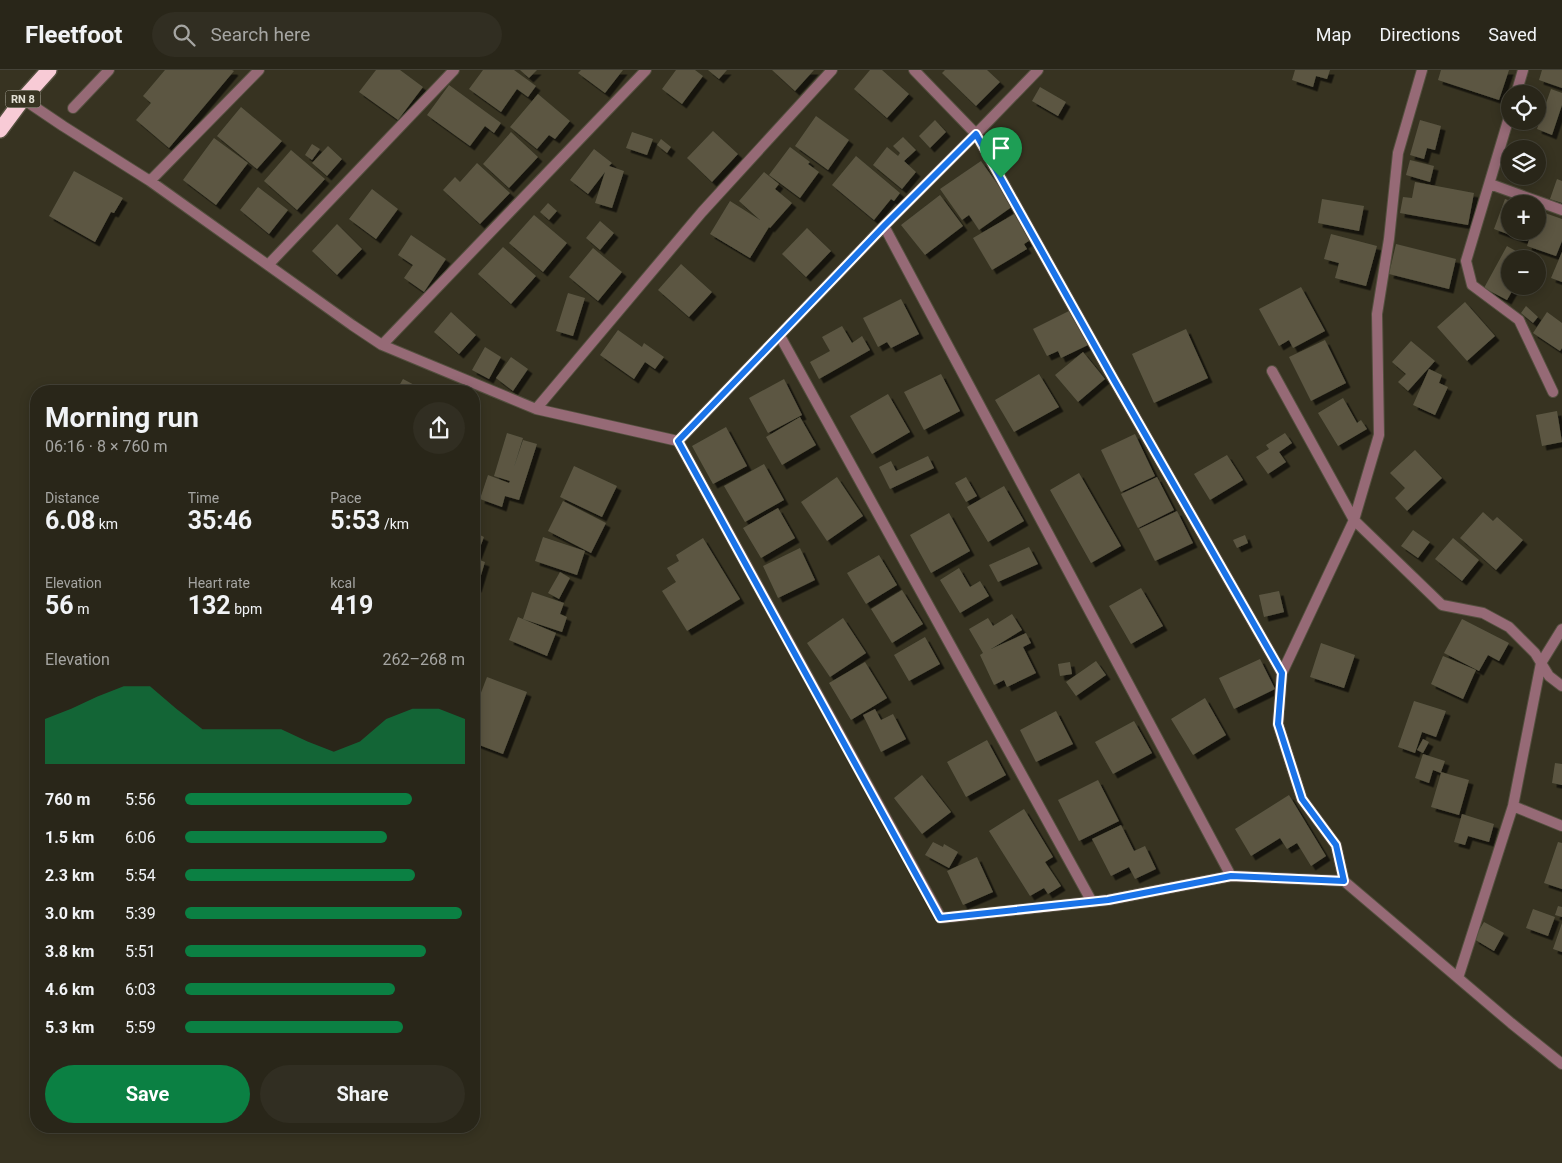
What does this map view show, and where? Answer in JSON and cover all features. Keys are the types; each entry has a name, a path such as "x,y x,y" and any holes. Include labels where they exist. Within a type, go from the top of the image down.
{"highway":[{"name":"RN 8","path":"0,130 23,99 49,70"}],"street":[{"path":"73,108 110,70"},
{"path":"150,181 259,70"},
{"path":"268,265 454,70"},
{"path":"382,345 646,70"},
{"path":"536,409 702,212 832,70"},
{"path":"914,70 976,134 1282,673"},
{"path":"678,441 884,226 1038,70"},
{"path":"1422,70 1398,153 1377,314 1379,435 1354,520 1282,673 1278,724 1302,799 1336,845 1344,881 1562,1064"},
{"path":"1519,85 1523,70"},
{"path":"23,99 150,181 382,345 478,385"},
{"path":"1505,130 1466,261 1472,285 1519,320 1553,392"},
{"path":"1490,184 1562,210"},
{"path":"884,226 1231,876"},
{"path":"780,336 1092,902"},
{"path":"1272,370 1354,520 1442,604 1483,614 1508,627 1535,653 1549,676 1562,686"},
{"path":"480,386 536,409 678,441 940,918 1108,900 1231,876 1344,881"},
{"path":"1458,978 1513,806 1541,663 1562,629"},
{"path":"1513,806 1562,826"}],"building":[{"path":"165,70 234,71 169,148 136,120 151,103 143,96"},
{"path":"376,70 400,70 423,87 398,120 359,92"},
{"path":"483,70 514,70 536,86 528,97 517,89 501,112 469,89"},
{"path":"520,70 537,70 529,78"},
{"path":"581,70 623,70 605,93 578,73"},
{"path":"676,70 695,70 703,76 682,104 662,89"},
{"path":"708,70 727,70 719,79"},
{"path":"772,70 814,70 795,91"},
{"path":"870,70 882,70 909,94 887,118 854,89"},
{"path":"945,70 987,70 1000,82 976,106 942,73"},
{"path":"1295,70 1330,70 1327,79 1316,76 1313,87 1292,80"},
{"path":"1441,70 1509,70 1504,85 1501,85 1499,100 1438,80"},
{"path":"1542,70 1562,70 1562,88 1539,80"},
{"path":"449,85 501,123 494,133 485,126 470,146 427,115"},
{"path":"1040,87 1066,102 1058,116 1032,101"},
{"path":"1551,89 1562,93 1562,105 1552,135 1540,130 1546,130 1546,103"},
{"path":"538,94 570,121 555,139 549,135 537,149 510,127"},
{"path":"241,107 282,141 257,169 217,136"},
{"path":"816,116 849,140 828,170 795,146"},
{"path":"935,120 946,132 930,148 919,136"},
{"path":"1420,120 1441,126 1435,150 1427,148 1424,159 1410,155"},
{"path":"713,131 738,154 712,182 687,158"},
{"path":"511,132 538,157 509,188 483,164"},
{"path":"632,132 653,139 647,155 626,148"},
{"path":"903,137 916,150 904,161 916,172 902,189 873,165 887,147 898,156 900,153 893,146"},
{"path":"214,138 248,163 216,205 183,180"},
{"path":"661,139 671,147 667,153 657,145"},
{"path":"312,144 320,149 312,160 305,155"},
{"path":"328,146 342,159 327,176 312,163"},
{"path":"790,147 810,162 808,164 819,172 800,198 769,175"},
{"path":"594,149 612,163 609,166 624,171 612,208 595,203 605,172 588,194 570,180"},
{"path":"291,150 325,179 297,210 264,181"},
{"path":"856,156 900,193 894,201 891,199 874,220 832,185"},
{"path":"1410,160 1434,166 1430,182 1406,175"},
{"path":"981,161 1013,206 979,230 969,215 962,220 940,189"},
{"path":"477,163 510,193 480,224 443,190 455,177 460,182"},
{"path":"74,171 123,198 114,213 111,212 95,242 49,216"},
{"path":"764,172 779,184 775,189 792,203 769,227 750,258 710,234 730,201 760,220 739,201"},
{"path":"1557,179 1562,181 1562,203 1550,199"},
{"path":"1415,182 1474,193 1468,225 1400,213 1403,197 1412,198"},
{"path":"258,187 288,210 269,234 240,210"},
{"path":"372,189 398,209 376,239 349,219"},
{"path":"940,195 963,226 925,255 901,225"},
{"path":"1322,199 1364,206 1359,231 1318,223"},
{"path":"548,203 557,211 549,220 540,212"},
{"path":"1501,210 1501,232 1494,229"},
{"path":"1016,213 1032,239 1024,244 1027,249 992,270 973,238"},
{"path":"1546,213 1562,219 1562,241 1556,256 1546,253 1546,250 1539,250 1527,246 1529,240 1546,240"},
{"path":"534,215 567,243 543,272 509,243"},
{"path":"600,221 614,233 600,250 586,238"},
{"path":"337,224 362,249 337,275 312,251"},
{"path":"807,228 831,251 806,277 782,254"},
{"path":"1331,234 1377,246 1366,286 1335,278 1339,263 1324,259"},
{"path":"411,235 446,259 424,292 404,278 413,265 398,255"},
{"path":"1396,244 1456,259 1449,289 1389,274"},
{"path":"1507,246 1514,250 1505,250"},
{"path":"503,247 536,276 511,304 478,274"},
{"path":"593,248 622,272 598,301 569,277"},
{"path":"1562,252 1562,282 1551,278"},
{"path":"1501,257 1501,295 1510,295 1507,300 1484,288"},
{"path":"681,264 712,292 689,317 658,290"},
{"path":"1301,287 1325,331 1293,348 1289,340 1279,346 1259,309"},
{"path":"568,293 585,298 573,336 556,331"},
{"path":"901,299 919,334 891,348 887,342 878,347 863,318"},
{"path":"1465,302 1495,336 1467,361 1437,327"},
{"path":"1526,306 1538,317 1533,323 1521,313"},
{"path":"1071,310 1088,345 1061,358 1058,351 1047,356 1033,329"},
{"path":"451,312 476,335 459,354 434,332"},
{"path":"1547,312 1562,323 1562,348 1560,351 1533,333"},
{"path":"842,326 852,343 862,336 870,350 819,379 810,362 830,351 822,337"},
{"path":"1186,329 1208,378 1154,403 1132,354"},
{"path":"618,330 642,347 644,343 664,357 655,369 645,362 634,379 600,355"},
{"path":"1325,340 1346,383 1311,401 1289,357"},
{"path":"1411,341 1435,361 1408,391 1398,382 1406,374 1392,362"},
{"path":"485,347 501,357 489,379 472,370"},
{"path":"1083,352 1105,379 1078,402 1055,375"},
{"path":"511,357 528,369 513,391 496,378"},
{"path":"1429,369 1442,375 1439,383 1448,387 1435,415 1413,405"},
{"path":"941,374 960,411 924,430 904,392"},
{"path":"1039,374 1059,407 1014,432 995,400"},
{"path":"403,379 414,385 400,385"},
{"path":"784,379 802,415 768,433 749,398"},
{"path":"888,394 910,432 872,454 850,416"},
{"path":"1343,398 1357,423 1361,420 1367,429 1338,446 1318,413"},
{"path":"1557,411 1562,442 1542,446 1536,415"},
{"path":"800,417 816,445 782,465 766,437"},
{"path":"726,427 747,466 713,484 692,446"},
{"path":"507,433 523,438 514,467 523,440 537,444 519,500 505,496 502,507 480,499 488,475 509,483 510,481 494,476"},
{"path":"1285,433 1292,443 1279,452 1286,462 1268,474 1256,457 1269,449 1266,445"},
{"path":"1135,434 1155,476 1121,492 1101,450"},
{"path":"1415,450 1442,478 1407,511 1395,498 1405,488 1390,473"},
{"path":"1227,455 1243,480 1210,500 1194,474"},
{"path":"928,456 934,468 890,489 879,467 891,461 896,471"},
{"path":"764,464 784,500 745,522 724,486"},
{"path":"574,466 617,486 602,517 560,497"},
{"path":"1079,473 1121,546 1091,563 1050,490"},
{"path":"837,477 863,516 827,541 801,502"},
{"path":"966,477 977,496 966,502 955,483"},
{"path":"1157,477 1174,510 1138,528 1121,494"},
{"path":"1004,486 1024,521 988,542 967,507"},
{"path":"563,501 606,523 591,553 548,531"},
{"path":"778,508 795,538 761,558 743,528"},
{"path":"1177,511 1193,543 1155,561 1139,529"},
{"path":"1483,512 1493,521 1497,517 1523,540 1496,570 1460,538"},
{"path":"949,513 970,551 931,573 910,535"},
{"path":"1413,530 1430,542 1418,558 1401,546"},
{"path":"480,535 484,537 480,547"},
{"path":"1245,535 1248,543 1237,548 1233,540"},
{"path":"543,537 585,551 577,575 535,561"},
{"path":"703,538 740,599 687,631 662,591 676,582 667,568 679,561 676,555"},
{"path":"1453,538 1479,560 1462,581 1435,559"},
{"path":"1029,547 1038,564 998,582 989,565"},
{"path":"800,548 815,580 778,598 763,566"},
{"path":"879,555 897,585 866,604 847,573"},
{"path":"480,560 485,562 480,578"},
{"path":"959,568 970,587 980,581 989,596 960,613 940,580"},
{"path":"560,572 570,578 559,599 548,593"},
{"path":"1141,588 1163,626 1131,644 1109,606"},
{"path":"902,590 923,624 892,643 871,609"},
{"path":"1279,591 1284,612 1264,617 1259,595"},
{"path":"532,592 564,603 560,614 567,617 562,632 523,619"},
{"path":"1012,614 1022,630 991,649 1026,633 1031,643 1023,647 1036,673 1007,687 1004,680 994,685 980,655 983,653 969,629 988,618 993,626"},
{"path":"518,617 556,633 547,656 509,640"},
{"path":"843,618 866,653 830,677 807,643"},
{"path":"1462,619 1509,643 1499,661 1488,655 1479,671 1444,653"},
{"path":"925,637 940,664 909,681 894,655"},
{"path":"1321,643 1355,655 1344,688 1310,677"},
{"path":"1443,656 1476,670 1463,699 1431,684"},
{"path":"1260,659 1275,689 1234,709 1219,678"},
{"path":"1096,661 1106,675 1076,696 1066,682"},
{"path":"865,662 887,698 851,720 829,683"},
{"path":"1070,662 1072,674 1060,676 1058,664"},
{"path":"487,677 527,692 503,754 480,745 480,695"},
{"path":"1205,698 1226,735 1193,755 1171,719"},
{"path":"1414,701 1446,711 1436,737 1422,732 1415,753 1398,747"},
{"path":"875,709 881,720 893,714 906,739 881,752 863,715"},
{"path":"1056,711 1073,744 1036,762 1020,730"},
{"path":"1134,721 1152,753 1113,774 1095,742"},
{"path":"1423,739 1429,742 1423,753 1417,750"},
{"path":"987,740 1006,775 966,797 947,762"},
{"path":"1423,754 1445,761 1441,772 1469,780 1459,815 1431,807 1441,773 1433,770 1429,783 1415,778"},
{"path":"1555,763 1562,764 1562,785 1552,783"},
{"path":"922,775 951,812 922,834 894,798"},
{"path":"1098,780 1119,821 1079,841 1058,800"},
{"path":"1289,795 1326,856 1311,866 1297,843 1287,849 1280,838 1251,856 1235,829"},
{"path":"1024,809 1053,857 1045,862 1061,886 1048,894 1044,888 1030,896 989,831"},
{"path":"1462,814 1494,824 1489,842 1468,836 1465,845 1454,842"},
{"path":"1121,825 1134,851 1145,846 1156,869 1135,879 1129,867 1111,876 1092,839"},
{"path":"933,842 943,847 944,844 958,852 949,868 925,855"},
{"path":"1558,842 1562,843 1562,889 1544,883"},
{"path":"977,857 993,892 963,905 947,871"},
{"path":"1558,906 1562,907 1562,917 1555,915"},
{"path":"1533,909 1555,917 1548,936 1526,928"},
{"path":"1484,922 1504,933 1494,951 1474,939"},
{"path":"1562,923 1562,952 1553,949"}],"route":[{"path":"976,134 1001,178 1282,673 1278,724 1302,799 1336,845 1344,881 1231,876 1108,900 940,918 678,441 884,226 976,134"}]}
